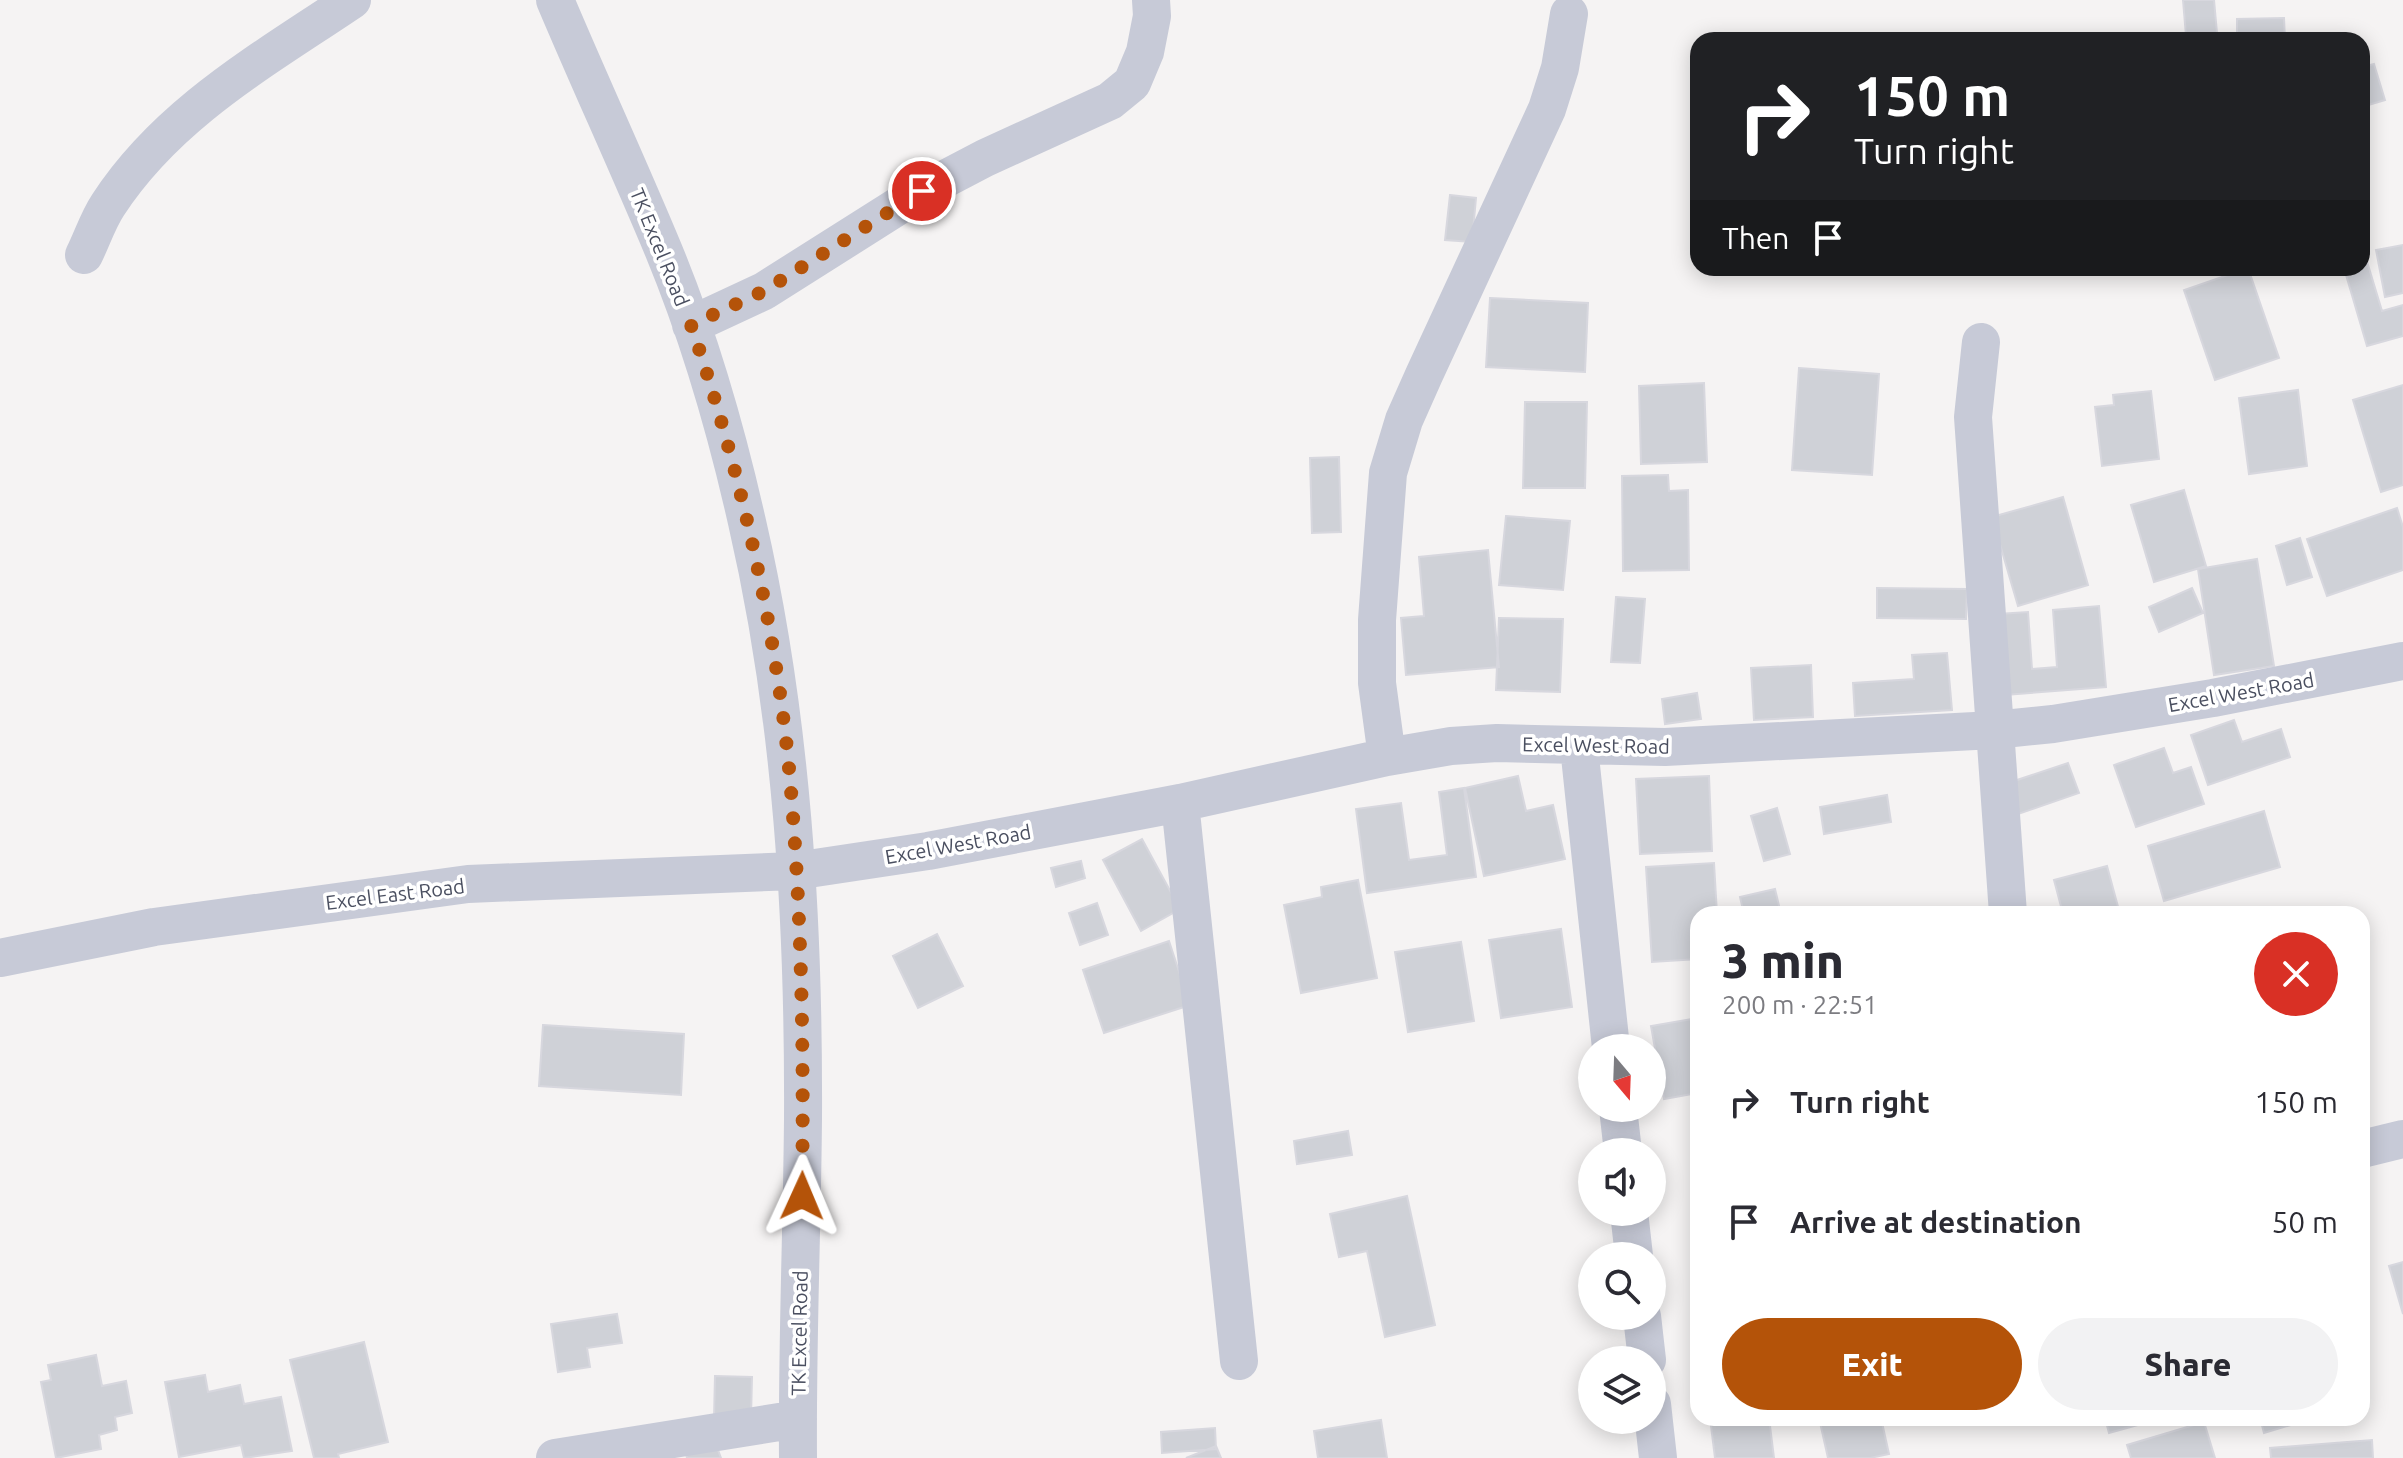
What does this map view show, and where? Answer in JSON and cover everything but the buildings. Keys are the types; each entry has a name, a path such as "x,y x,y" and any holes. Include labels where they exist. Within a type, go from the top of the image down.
{"street":[{"path":"84,255 106,206 156,143 214,93 352,0"},
{"name":"TK Excel Road","path":"555,0 664,251 711,384 747,523 781,710 790,778 803,1115 798,1458"},
{"path":"691,325 764,291 922,191 985,158 1110,101 1132,83 1145,52 1152,16 1151,0"},
{"path":"1387,757 1377,683 1377,620 1388,473 1424,375 1547,109 1560,68 1569,14"},
{"path":"1981,342 1973,417 2007,906"},
{"name":"Excel West Road","path":"795,871 928,851 1180,803 1387,757 1497,743 1579,747 1822,741 1994,730 2053,724 2213,698 2403,661"},
{"path":"1579,747 1610,1034"},
{"path":"1180,803 1239,1361"},
{"name":"Excel East Road","path":"0,958 154,927 468,884 795,871"},
{"path":"2370,1147 2403,1139"},
{"path":"555,1458 798,1419"},
{"path":"1655,1434 1658,1458"}],"route":[{"path":"802,1196 801,985 790,778 781,710 747,523 711,384 691,325 764,291 922,191"}]}
